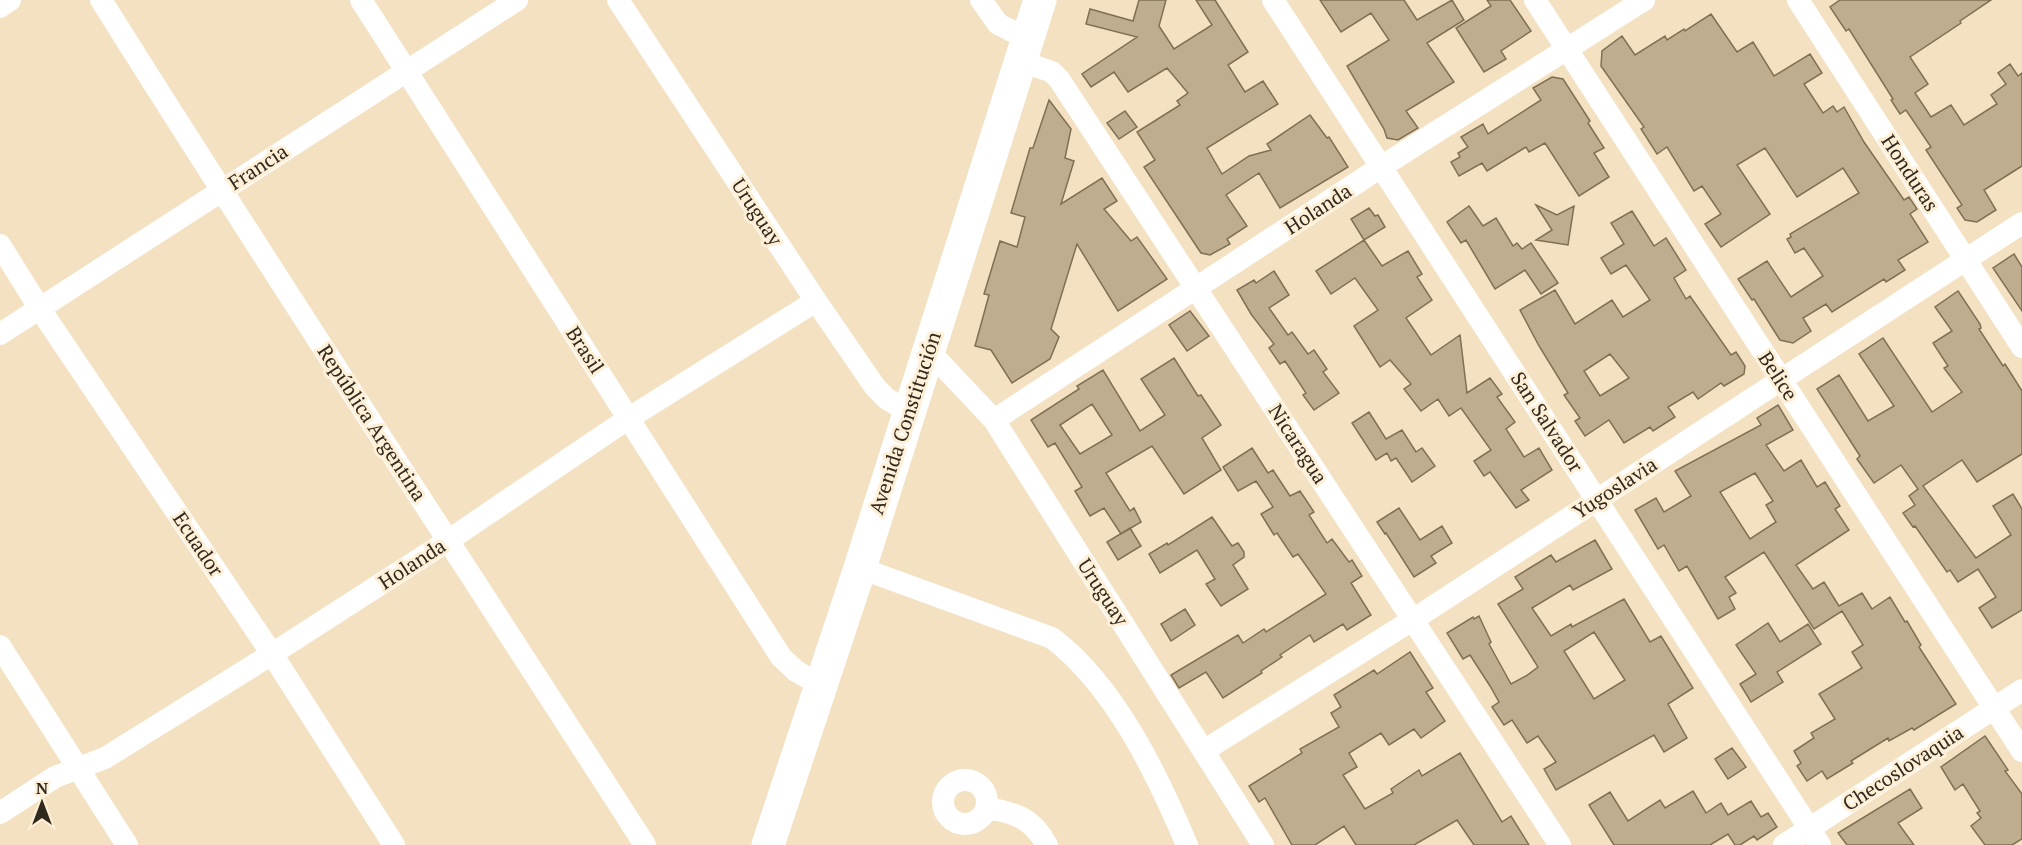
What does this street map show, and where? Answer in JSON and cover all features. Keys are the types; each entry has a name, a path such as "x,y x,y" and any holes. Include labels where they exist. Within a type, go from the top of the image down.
{"main road":[{"name":"Avenida Constitución","path":"768,845 860,568 1040,0"}],"street":[{"path":"0,7 10,0"},
{"name":"República Argentina","path":"101,0 221,191 645,845"},
{"name":"Brasil","path":"361,0 781,657 796,671 822,686"},
{"name":"Francia","path":"0,334 517,0"},
{"name":"Uruguay","path":"618,0 875,387 887,399 909,412"},
{"name":"Nicaragua","path":"981,0 998,24 1024,50 1059,79 1560,845"},
{"name":"San Salvador","path":"1273,0 1815,837"},
{"name":"Belice","path":"1535,0 2022,751"},
{"name":"Holanda","path":"994,420 1382,167 1644,0"},
{"name":"Honduras","path":"1798,0 2022,347"},
{"name":"Yugoslavia","path":"1205,750 1414,619 2022,223"},
{"name":"Ecuador","path":"0,245 40,309 272,654 394,845"},
{"name":"Holanda","path":"0,813 55,777 105,758 272,654 449,540 629,418 816,301"},
{"name":"Uruguay","path":"928,350 994,420 1263,845"},
{"path":"860,568 1052,638 1071,653 1137,738 1187,845"},
{"path":"0,646 127,845"},
{"name":"Checoslovaquia","path":"1784,845 1815,837 2022,690"},
{"path":"987,808 1007,811 1023,817 1038,830 1047,845"}],"building":[{"path":"1139,0 1166,0 1159,26 1174,49 1212,25 1196,0 1215,0 1248,52 1228,65 1245,92 1263,81 1278,104 1207,148 1222,174 1249,156 1271,150 1267,144 1310,115 1327,138 1329,137 1348,167 1280,208 1259,173 1226,195 1247,226 1227,239 1230,244 1210,255 1201,253 1144,167 1155,160 1137,132 1180,105 1177,101 1188,93 1167,68 1128,92 1114,72 1091,87 1082,74 1137,37 1086,24 1090,9 1133,21"},
{"path":"1320,0 1404,0 1417,20 1452,0 1464,20 1427,43 1454,82 1406,111 1418,128 1398,140 1387,138 1347,66 1389,40 1371,13 1341,32"},
{"path":"1487,0 1510,0 1531,31 1501,51 1506,59 1484,72 1456,28 1491,6"},
{"path":"1840,0 1991,0 1910,57 1928,84 1915,93 1931,117 1951,105 1964,125 1997,104 1991,95 2006,84 1998,73 2010,64 2018,76 2022,73 2022,166 1984,190 1996,210 1977,222 1965,220 1957,208 1962,205 1926,150 1931,147 1906,110 1900,114 1849,29 1846,31 1830,7"},
{"path":"1711,14 1737,52 1753,42 1774,76 1810,54 1822,73 1804,84 1823,113 1833,106 1837,112 1844,107 1864,142 1904,200 1909,197 1917,209 1910,214 1928,242 1898,260 1905,270 1886,282 1884,279 1832,312 1826,304 1803,318 1811,331 1793,343 1780,340 1754,299 1752,300 1738,279 1767,261 1791,297 1823,276 1804,248 1795,253 1787,239 1791,237 1790,234 1859,193 1843,168 1797,197 1765,148 1737,165 1770,214 1721,247 1705,224 1721,214 1702,186 1694,191 1667,147 1657,154 1641,129 1644,127 1601,66 1602,51 1622,36 1635,55 1665,36 1667,40 1684,29 1685,31"},
{"path":"1552,77 1563,79 1590,121 1588,123 1604,148 1594,153 1609,177 1579,196 1545,143 1529,152 1526,147 1487,171 1482,163 1459,176 1451,162 1460,157 1458,153 1468,147 1461,137 1483,124 1488,134 1541,100 1533,88"},
{"path":"1049,100 1071,129 1065,158 1074,161 1061,204 1102,178 1117,201 1104,209 1131,241 1137,237 1167,279 1118,311 1077,244 1051,329 1059,337 1050,359 1012,383 991,350 975,346 989,295 984,294 1000,241 1017,247 1025,217 1011,213 1030,148 1033,148"},
{"path":"1125,111 1137,127 1119,139 1107,123"},
{"path":"1536,205 1557,215 1574,206 1568,245 1536,240 1552,230"},
{"path":"1469,206 1483,226 1496,218 1513,246 1517,243 1522,249 1531,243 1558,283 1541,294 1525,270 1495,289 1466,240 1461,243 1447,222"},
{"path":"1369,208 1375,216 1378,215 1385,227 1364,240 1351,219"},
{"path":"1632,211 1654,246 1666,238 1686,270 1674,278 1686,299 1690,296 1731,355 1736,352 1745,366 1744,374 1724,386 1721,383 1698,399 1693,392 1668,407 1675,417 1653,431 1650,427 1624,443 1609,420 1585,436 1575,421 1580,418 1564,395 1568,393 1520,310 1555,290 1575,324 1612,300 1623,317 1650,300 1626,265 1611,274 1601,258 1624,244 1611,223","holes":["1610,354 1629,378 1600,396 1584,371"]},
{"path":"1364,240 1382,266 1408,251 1422,274 1417,277 1432,300 1406,318 1431,355 1460,335 1467,393 1490,378 1502,394 1497,397 1515,422 1506,429 1524,457 1539,448 1552,470 1521,490 1529,500 1516,508 1490,472 1484,476 1474,461 1491,450 1461,408 1449,416 1438,399 1421,411 1404,389 1411,384 1390,360 1380,367 1354,326 1378,310 1355,278 1331,294 1316,271"},
{"path":"2014,254 2022,267 2022,311 1993,268"},
{"path":"1274,271 1289,295 1269,308 1288,335 1292,332 1308,354 1314,350 1327,369 1323,372 1339,393 1314,410 1303,395 1306,393 1285,361 1280,364 1269,348 1274,344 1251,314 1237,290 1254,280 1256,283"},
{"path":"1958,291 1980,324 1979,329 2022,391 2022,454 1977,482 1962,460 1923,486 1976,558 2011,535 1993,506 2013,494 2022,509 2022,610 1992,628 1979,608 1996,597 1978,569 1958,582 1950,570 1947,572 1915,526 1913,527 1903,513 1915,505 1909,496 1918,489 1901,465 1874,483 1857,459 1860,456 1817,389 1839,375 1868,421 1894,406 1859,354 1883,338 1932,412 1962,392 1944,368 1948,366 1933,343 1952,331 1935,307"},
{"path":"1190,311 1209,336 1187,351 1169,325"},
{"path":"1174,358 1198,396 1201,395 1221,425 1202,438 1221,470 1184,494 1152,446 1106,473 1130,511 1134,508 1141,522 1121,534 1104,508 1090,516 1075,491 1082,487 1055,443 1048,447 1031,420 1079,389 1077,386 1103,370 1140,431 1165,415 1141,379","holes":["1092,404 1112,435 1080,454 1060,425"]},
{"path":"1778,405 1793,430 1766,445 1784,471 1801,460 1817,487 1825,482 1840,506 1835,509 1849,530 1796,565 1813,589 1824,582 1839,606 1862,593 1872,609 1890,597 1905,622 1907,621 1921,645 1919,647 1956,704 1914,730 1912,728 1889,741 1888,738 1827,779 1822,771 1807,781 1797,766 1801,763 1794,751 1814,738 1811,733 1835,719 1819,694 1862,668 1852,652 1863,645 1842,611 1814,629 1764,552 1725,577 1736,593 1729,597 1735,609 1718,619 1687,566 1679,571 1664,545 1658,549 1635,510 1656,498 1664,512 1691,496 1675,471 1761,425 1757,418","holes":["1755,473 1773,501 1766,505 1776,522 1750,539 1720,492"]},
{"path":"1369,412 1386,439 1402,430 1416,452 1422,448 1435,466 1412,482 1396,458 1391,461 1387,453 1376,460 1352,423"},
{"path":"1252,448 1268,473 1273,470 1290,496 1300,491 1314,512 1309,515 1327,543 1332,539 1349,562 1352,560 1362,576 1351,583 1371,615 1347,630 1343,624 1314,642 1310,635 1280,655 1282,657 1261,671 1262,673 1223,698 1206,672 1179,688 1171,675 1238,635 1243,643 1264,629 1266,632 1326,594 1298,554 1293,557 1277,533 1274,535 1261,514 1273,507 1256,481 1238,491 1223,467"},
{"path":"1399,508 1420,540 1442,526 1452,543 1431,556 1436,563 1414,577 1377,522"},
{"path":"1212,517 1232,546 1238,543 1244,552 1244,557 1233,565 1248,589 1221,606 1206,584 1215,579 1197,550 1160,573 1149,554 1167,543 1168,545"},
{"path":"1130,528 1141,546 1118,560 1107,542"},
{"path":"1595,540 1612,569 1573,590 1570,585 1532,608 1551,636 1624,599 1650,642 1661,636 1693,688 1668,704 1687,738 1664,752 1654,735 1556,790 1544,769 1556,762 1538,736 1527,743 1512,720 1504,725 1492,707 1499,702 1490,686 1470,655 1463,659 1447,633 1473,617 1474,619 1479,616 1491,642 1489,644 1511,684 1526,676 1538,667 1498,604 1523,589 1515,577 1551,555 1556,562","holes":["1594,632 1625,680 1594,699 1564,651"]},
{"path":"1185,609 1195,625 1171,641 1161,624"},
{"path":"1768,623 1780,642 1808,624 1821,644 1777,672 1783,682 1751,702 1740,684 1756,674 1736,645"},
{"path":"1410,652 1433,688 1426,692 1445,721 1421,738 1414,729 1389,745 1381,733 1349,753 1357,767 1343,775 1365,809 1393,793 1391,789 1419,770 1422,776 1460,753 1502,822 1511,816 1529,845 1474,845 1457,820 1414,845 1356,845 1344,826 1315,845 1292,845 1265,798 1259,802 1249,786 1302,753 1300,749 1339,727 1331,713 1341,707 1334,695 1374,670 1377,674"},
{"path":"1985,736 2008,770 2005,771 2022,794 2022,839 2012,845 1985,845 1971,826 1981,818 1977,813 1980,811 1963,784 1955,790 1941,767"},
{"path":"1732,748 1746,767 1728,779 1715,759"},
{"path":"1910,789 1922,808 1898,823 1914,845 1847,845 1838,833"},
{"path":"1693,791 1706,813 1721,803 1728,815 1751,801 1761,817 1768,813 1777,827 1757,840 1754,836 1740,845 1735,845 1728,834 1710,845 1614,845 1589,805 1610,792 1628,821 1660,800 1665,808"}]}
